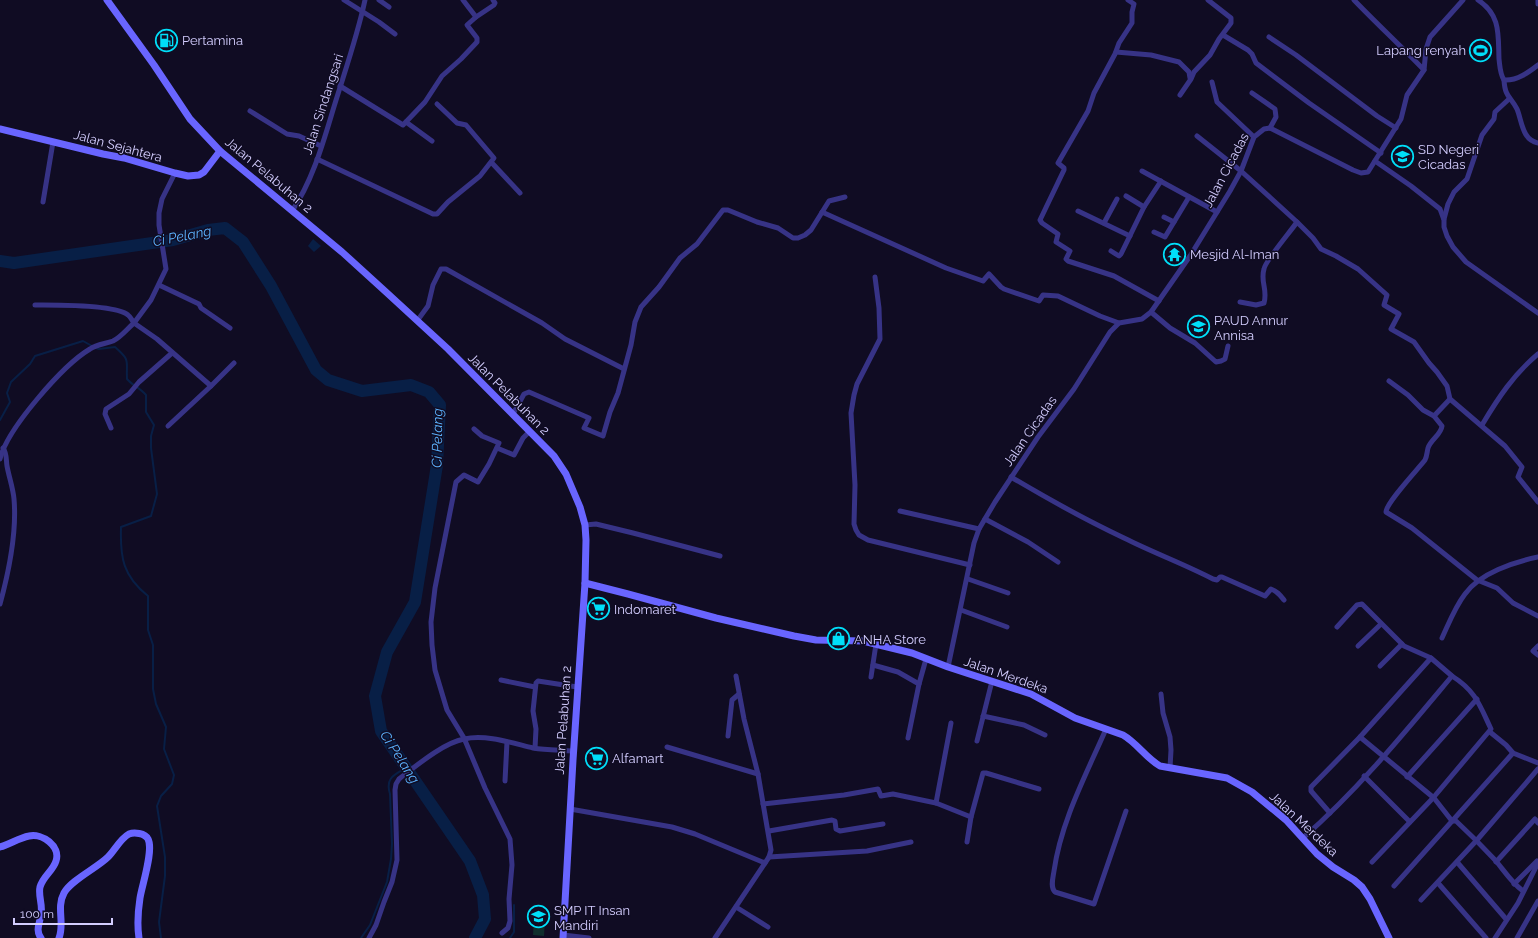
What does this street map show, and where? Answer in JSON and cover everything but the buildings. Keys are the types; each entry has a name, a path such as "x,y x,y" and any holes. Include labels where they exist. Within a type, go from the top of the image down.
{"street":[{"name":"Jalan Pelabuhan 2","path":"107,0 154,65 190,119 220,151 342,252 417,320 530,431 554,456 566,474 580,507 585,525 586,540 585,583 573,751 563,936"},
{"path":"344,0 395,34"},
{"name":"Jalan Sindangsari","path":"292,211 302,196 317,159 352,50 365,0"},
{"path":"379,0 389,7"},
{"path":"463,0 476,17"},
{"path":"340,86 403,125 425,102 442,76 462,59 477,42 477,38 467,25 469,22 494,5 495,2 493,0"},
{"path":"1128,0 1134,4 1132,23 1119,43 1116,52 1094,93 1088,112 1058,163 1064,168 1064,170 1040,220 1058,234 1056,242 1070,251 1066,259 1068,261 1114,276 1159,301"},
{"path":"1180,95 1194,72 1210,55 1219,39 1231,23 1231,18 1208,0"},
{"path":"1354,0 1380,28 1424,70"},
{"path":"1252,92 1275,109 1276,117 1270,128 1353,170 1361,173 1368,172 1401,119 1407,95 1424,70 1426,49 1430,37 1463,0"},
{"path":"1478,0 1489,11 1498,29 1500,72 1504,80 1506,93 1517,109 1523,129 1529,138 1538,143"},
{"path":"1223,35 1248,50 1252,54 1256,63 1309,103 1380,153"},
{"path":"1269,37 1307,63 1377,116 1396,128"},
{"path":"1116,52 1151,54 1180,62 1189,72 1191,79"},
{"path":"1504,80 1514,80 1538,65"},
{"path":"1212,82 1217,102 1254,137"},
{"path":"1509,99 1495,112 1494,119 1482,135 1466,179 1454,192 1448,204 1444,227 1453,247 1466,262 1538,313"},
{"path":"317,159 404,201 435,214 441,211 448,202 480,176 492,163 494,157 466,124 457,123 437,104"},
{"path":"250,111 287,134 299,136 321,146"},
{"path":"406,122 432,141"},
{"name":"Jalan Cicadas","path":"948,667 968,579 974,543 985,519 1038,437 1074,389 1110,332 1119,323 1142,319 1151,312 1190,256 1217,212 1241,171 1254,137 1264,129 1270,128"},
{"name":"Jalan Sejahtera","path":"0,129 124,158 188,176 199,175 204,172 220,151"},
{"path":"1198,136 1241,171 1297,222 1313,238 1321,249 1358,269 1387,295 1384,305 1399,314 1392,330 1414,342 1447,386 1450,399 1505,446 1522,467 1518,477 1538,502"},
{"path":"43,202 53,142"},
{"path":"1376,161 1440,208 1444,220"},
{"path":"492,163 520,193"},
{"path":"1142,171 1217,212"},
{"path":"0,459 6,441 33,404 78,357 97,345 113,341 121,336 134,323 151,300 166,269 159,225 159,212 162,199 175,173"},
{"path":"1111,251 1120,256 1144,207 1161,181"},
{"path":"1126,196 1144,207"},
{"path":"513,414 524,394 529,392 589,418 584,428 603,436 608,418 618,393 631,345 635,322 641,307 659,287 680,258 697,244 723,210 728,210 757,222 778,228 793,238 798,238 811,230 829,201 845,197"},
{"path":"1154,232 1165,237 1189,197"},
{"path":"1104,223 1117,199"},
{"path":"1078,210 1130,236"},
{"path":"822,212 946,268 983,281 989,274 1002,288 1039,302 1043,295 1058,296 1100,316 1119,323"},
{"path":"1164,217 1174,222"},
{"path":"1240,302 1256,305 1264,303 1266,292 1263,279 1264,267 1297,222"},
{"path":"417,320 428,306 433,285 441,269 446,269 542,323 565,339 624,369"},
{"path":"875,277 879,308 880,339 857,384 851,413 855,478 854,524 859,535 868,540 970,565"},
{"path":"159,285 199,304 201,308 230,328"},
{"path":"35,305 78,306 117,310 128,315 134,323 157,340 212,386"},
{"path":"1151,312 1170,328 1195,343 1216,362 1225,359 1228,346"},
{"path":"111,428 105,414 106,409 128,394 139,382 172,353"},
{"path":"1482,425 1499,396 1538,354"},
{"path":"168,426 212,386 234,363"},
{"path":"1389,381 1408,395 1423,410 1434,416 1442,426 1441,431 1428,448 1428,454 1425,460 1395,495 1386,510 1412,528 1477,580 1497,588 1513,603 1538,616"},
{"path":"1434,416 1450,399"},
{"path":"474,429 482,436 499,443 478,482 464,475 456,482 434,595 431,622 432,645 434,670 447,710 464,738 485,788 510,839 512,865 512,881 509,899 510,921 508,928 502,933"},
{"path":"497,448 514,455 523,438 530,431"},
{"path":"0,604 15,517 14,498 6,454 3,448"},
{"path":"1011,477 1096,524 1158,554 1189,566 1213,579 1217,580 1220,577 1224,578 1265,596 1270,589 1278,592 1284,600"},
{"path":"900,511 979,530"},
{"path":"985,519 1028,542 1058,562"},
{"path":"585,525 596,524 720,556"},
{"path":"1442,638 1452,615 1465,593 1477,580 1513,563 1538,557"},
{"path":"968,579 1008,593"},
{"name":"Jalan Merdeka","path":"585,583 716,618 794,636 816,640 848,640 876,644 912,653 948,667 1031,694 1088,724 1106,729 1130,739 1153,762 1160,766 1227,778 1252,792 1286,820 1318,854 1333,867 1354,880 1362,887 1370,899 1389,938"},
{"path":"1337,628 1356,605 1360,603 1364,605 1402,644 1419,654 1431,658 1452,676 1463,683 1477,699 1491,729 1433,798 1372,862"},
{"path":"961,610 1007,626"},
{"path":"1358,646 1381,624"},
{"path":"871,677 876,644"},
{"path":"1380,666 1402,644"},
{"path":"1538,646 1533,651 1538,655"},
{"path":"1330,813 1311,791 1311,788 1360,737 1431,658"},
{"path":"908,738 919,684 926,659"},
{"path":"873,665 898,672 919,684"},
{"path":"715,938 765,863 771,850 758,774 736,676"},
{"path":"1303,838 1330,813 1383,756 1452,676"},
{"path":"501,680 535,687"},
{"path":"535,748 536,729 533,712 536,683 538,681 577,688"},
{"path":"977,741 992,681"},
{"path":"728,736 732,700 739,694"},
{"path":"1161,694 1163,713 1170,737 1170,768"},
{"path":"1407,776 1477,699"},
{"path":"983,716 1024,725 1045,735"},
{"path":"936,803 951,723"},
{"path":"1106,729 1066,823 1056,860 1052,886 1055,892 1094,904 1126,811"},
{"path":"1490,732 1513,753 1538,763"},
{"path":"1360,737 1433,798 1452,821 1456,821 1477,840 1514,884 1523,891"},
{"path":"369,938 376,925 392,882 397,860 395,790 399,779 431,756 464,738 483,738 535,748 573,751"},
{"path":"505,781 507,742"},
{"path":"668,747 758,774"},
{"path":"1394,886 1513,753"},
{"path":"1421,900 1477,840 1538,768"},
{"path":"967,842 971,817 982,776 985,772 1039,789"},
{"path":"1364,776 1410,822"},
{"path":"763,804 844,795 878,789 882,796 893,794 936,803 971,817"},
{"path":"570,809 672,827 695,834 765,863"},
{"path":"1496,862 1537,819"},
{"path":"768,831 832,820 834,821 836,830 840,831 883,824"},
{"path":"59,938 62,931 60,904 66,890 110,856 123,838 132,833 144,835 148,839 149,844 149,858 139,900 139,938"},
{"path":"0,847 31,836 51,843 55,848 56,862 43,879 40,888 42,914 38,932 40,938"},
{"path":"768,857 867,851 911,842"},
{"path":"1457,862 1506,919"},
{"path":"1514,884 1538,862"},
{"path":"1495,938 1500,932 1506,919 1518,903 1538,862"},
{"path":"1438,883 1486,938"},
{"path":"1517,938 1538,901"},
{"path":"736,907 768,928"},
{"path":"563,936 589,938"}],"green space":[{"path":"534,917 545,918 544,936 533,935"}],"water":[{"path":"313,239 321,246 314,252 308,246"}],"waterway":[{"name":"Ci Pelang","path":"0,261 14,263 173,240 208,230 225,228 243,242 271,286 316,370 328,380 362,391 411,385 429,392 440,405 437,465 415,602 387,652 375,696 381,731 470,861 483,895 485,919 475,938"},
{"path":"0,420 10,402 7,393 11,382 30,364 35,356 83,341 92,346"},
{"path":"96,348 115,347 126,358 127,379 146,395 146,412 154,425 151,436 151,448 157,494 151,516 121,527 121,548 128,574 140,589 148,596 148,630 153,645 153,689 156,704 166,727 164,749 174,775 172,784 161,796 157,806 165,857 165,876 159,922 161,938"},
{"path":"361,938 370,925 387,882 392,844 389,784 392,778 406,768"},
{"path":"510,938 514,932 514,905"}],"place":[{"name":"Pertamina","path":"166,40"},
{"name":"Lapang renyah","path":"1481,50"},
{"name":"SD Negeri Cicadas","path":"1402,156"},
{"name":"Mesjid Al-Iman","path":"1175,254"},
{"name":"PAUD Annur Annisa","path":"1198,327"},
{"name":"Indomaret","path":"598,609"},
{"name":"ANHA Store","path":"838,639"},
{"name":"Alfamart","path":"596,758"},
{"name":"SMP IT Insan Mandiri","path":"539,917"}]}
